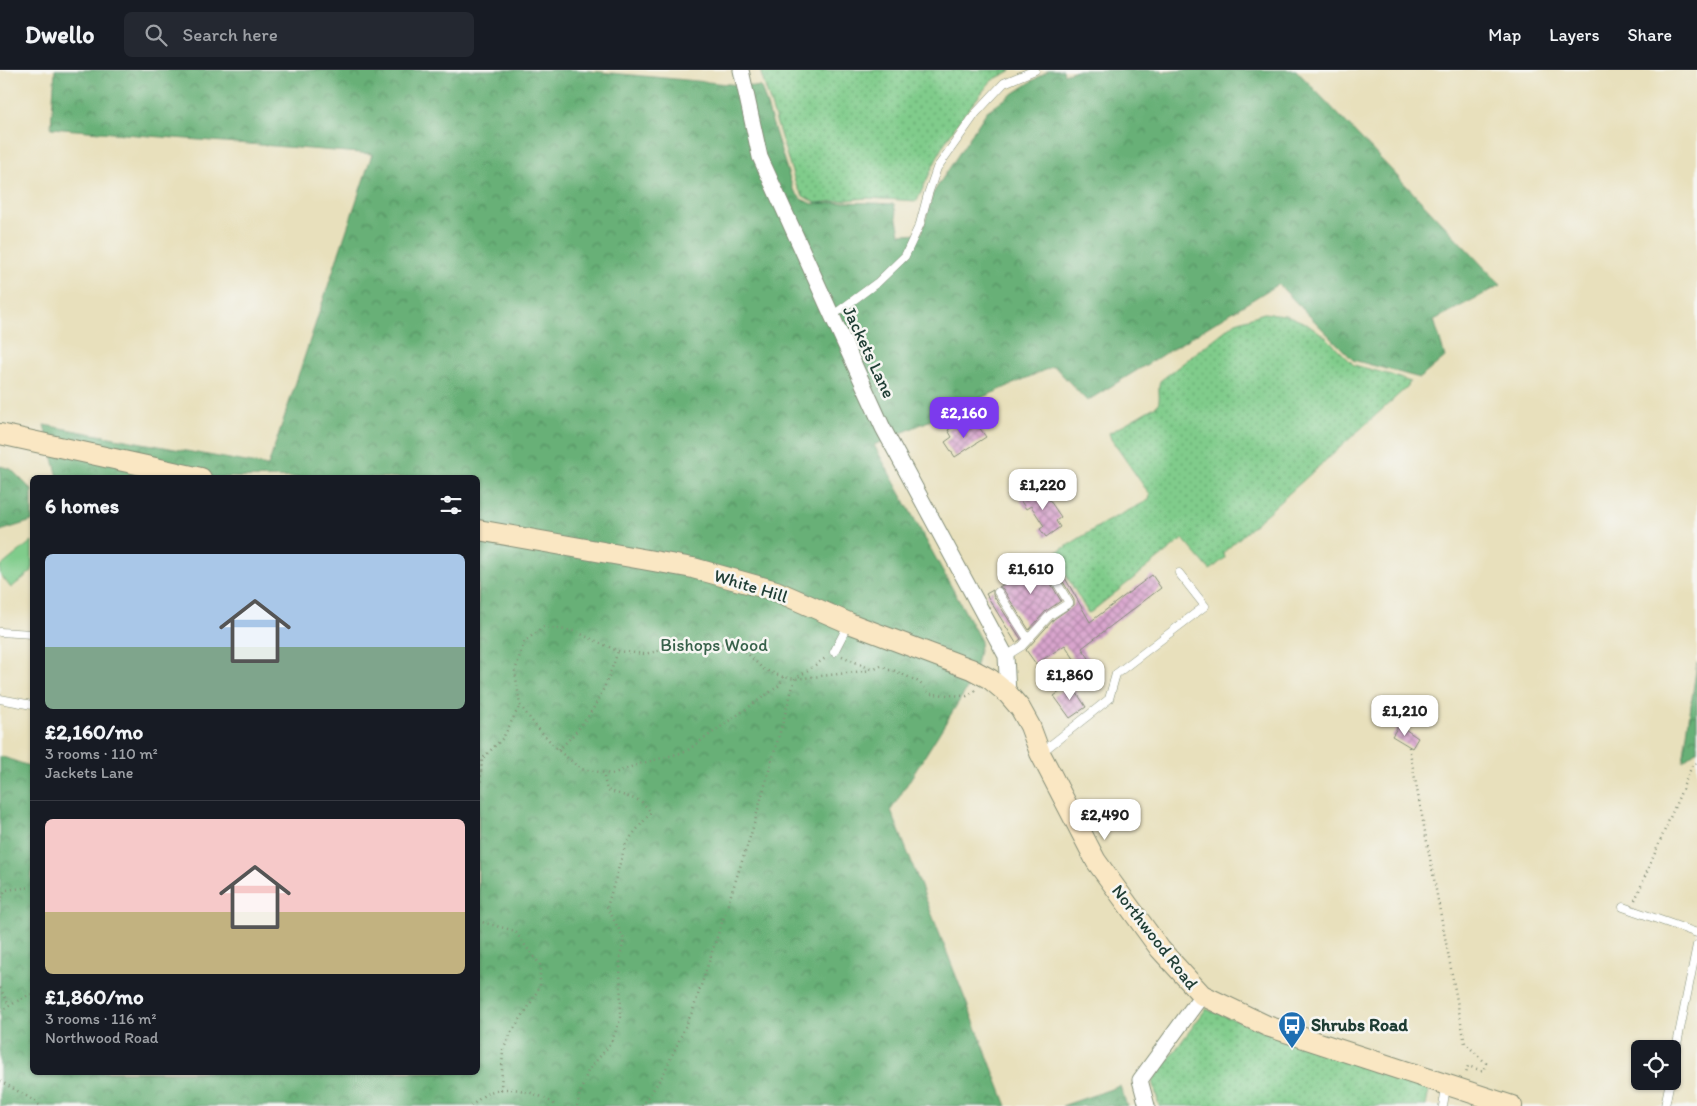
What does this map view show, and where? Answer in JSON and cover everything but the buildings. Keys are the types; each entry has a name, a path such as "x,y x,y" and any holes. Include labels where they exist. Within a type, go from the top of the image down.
{"street":[{"name":"Jackets Lane","path":"741,70 760,157 883,428 1006,656 1008,694"},
{"path":"0,434 187,475"},
{"name":"White Hill","path":"480,530 693,568 776,591 849,623 971,669 985,676 1008,694"},
{"name":"Northwood Road","path":"1008,694 1020,708 1030,726 1040,753 1096,861 1160,949 1202,995 1267,1026 1512,1106"},
{"path":"1147,1106 1140,1080 1202,995"}],"lane":[{"path":"832,316 878,282 905,256 920,224 928,194 938,168 976,113 1004,83 1035,70"},
{"path":"1006,656 1022,646 1050,615 1069,603 1044,562"},
{"path":"1040,753 1109,699 1116,674 1204,606 1179,572"},
{"path":"998,592 1028,640"},
{"path":"834,652 849,623"},
{"path":"0,632 30,634"},
{"path":"0,699 30,705"},
{"path":"1627,908 1697,934"},
{"path":"1678,1040 1697,945"},
{"path":"1443,1106 1454,1087"},
{"path":"1665,1106 1668,1090"}],"path":[{"path":"782,677 780,685 685,752 638,764 612,774 581,769 558,750 520,705 515,671 524,642 543,627 574,631 618,651 644,654 672,648 700,648 721,643 746,652 763,669 782,677 795,679 873,670 881,666 919,682 930,694 936,695 968,696 980,685 985,676"},
{"path":"558,750 578,729 598,702 618,651"},
{"path":"642,1106 663,1075 693,1010 752,831 795,679 834,652 873,670"},
{"path":"480,787 482,758 503,738 520,705"},
{"path":"1409,747 1465,1043 1486,1063 1483,1071 1468,1066 1454,1087"},
{"path":"1627,908 1692,766 1697,763"},
{"path":"577,1106 588,1071 611,1043 621,1017 620,958 624,939 607,907 626,843 651,812 641,801 607,790 603,773"},
{"path":"0,902 5,890 30,887"},
{"path":"480,922 515,931 540,964 540,986 530,1006 511,1033 503,1050 501,1090"},
{"path":"0,988 9,1005"},
{"path":"0,1011 30,995"},
{"path":"0,1081 40,1106"},
{"path":"471,1106 489,1092 513,1088 546,1098 557,1106"}],"green space":[{"name":"Bishops Wood","path":"55,70 579,70 761,87 793,189 801,199 813,204 847,202 894,204 900,234 922,233 933,193 987,111 1049,70 1063,70 1064,74 1077,70 1162,70 1163,72 1186,70 1296,70 1501,285 1434,320 1445,357 1420,378 1353,360 1278,284 1087,401 1054,366 874,445 981,641 973,679 891,810 1007,1106 0,1106 0,756 30,766 30,1075 480,1075 480,475 57,475 44,425 268,466 372,154 51,128"},
{"path":"760,70 1012,70 991,81 959,121 942,147 917,201 867,198 816,203 803,196 796,185"},
{"path":"1264,313 1286,315 1308,324 1327,338 1354,365 1410,382 1407,387 1225,551 1225,558 1210,570 1183,539 1088,613 1054,554 1104,523 1149,500 1150,495 1111,439 1109,433 1158,405 1160,381 1236,322"},
{"path":"0,466 11,469 30,488 30,522 0,531"},
{"path":"30,543 30,573 11,588 0,574 0,567"},
{"path":"1697,663 1697,750 1683,761"},
{"path":"1206,1009 1429,1090 1426,1106 1159,1106 1153,1080"},
{"path":"1120,1086 1127,1106 1062,1106"}],"place":[{"name":"Shrubs Road","path":"1292,1049"}]}
